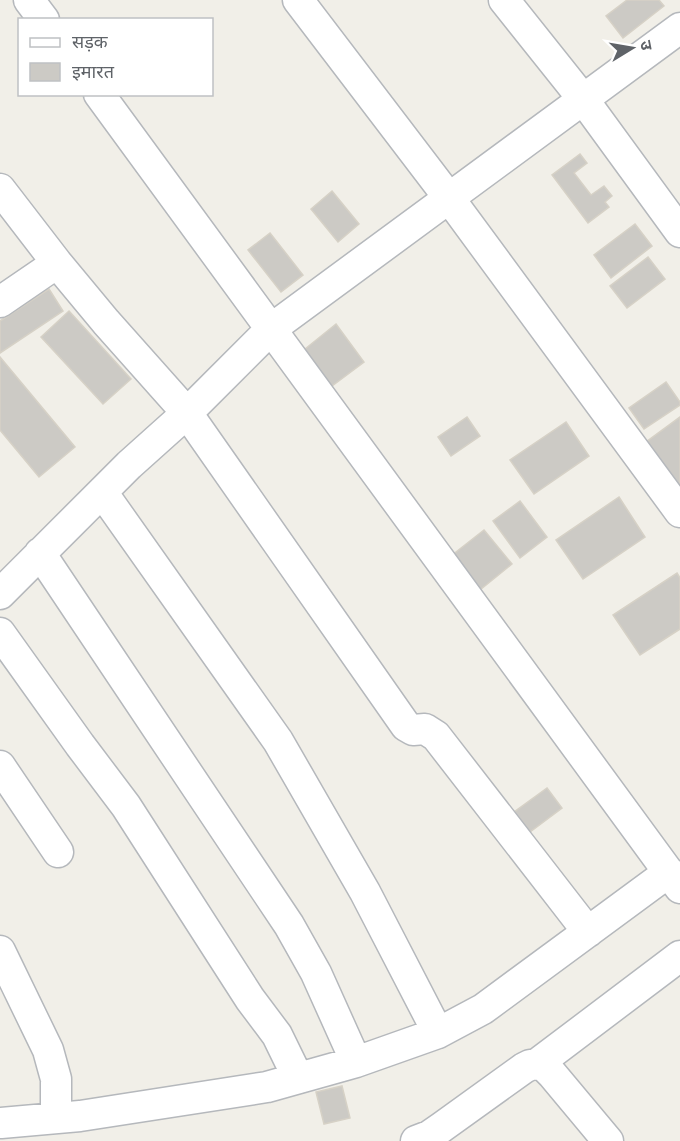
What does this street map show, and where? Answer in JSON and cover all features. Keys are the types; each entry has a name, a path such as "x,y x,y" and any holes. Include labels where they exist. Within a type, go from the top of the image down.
{"street":[{"path":"29,0 42,18"},
{"path":"298,0 449,198 680,512"},
{"path":"504,0 583,99 680,232"},
{"path":"0,594 129,465 187,413 271,329 680,28"},
{"path":"4,1128 267,1086 356,1062 438,1033 483,1010 588,932 674,880 100,96"},
{"path":"0,189 106,322 187,413 405,726 413,730 425,729 436,736 588,932"},
{"path":"0,302 57,262"},
{"path":"102,492 278,741 365,892 438,1033"},
{"path":"40,553 289,925 316,973 356,1062"},
{"path":"0,633 126,806 250,999 277,1035 298,1078"},
{"path":"0,766 58,852"},
{"path":"0,951 48,1050 56,1079 56,1118"},
{"path":"537,1064 680,956"},
{"path":"416,1141 429,1136 524,1068 537,1064 545,1067 552,1074 608,1141"}],"building":[{"path":"627,0 659,0 664,6 623,38 606,16"},
{"path":"580,154 587,163 574,173 591,195 604,186 612,196 605,202 609,207 588,223 552,175"},
{"path":"332,191 359,224 338,242 311,209"},
{"path":"635,224 652,246 611,278 594,255"},
{"path":"270,233 303,275 281,292 248,250"},
{"path":"648,257 665,279 627,308 610,286"},
{"path":"49,289 63,311 0,353 0,321"},
{"path":"69,311 131,379 103,404 41,337"},
{"path":"336,324 364,362 328,389 300,353"},
{"path":"0,357 75,447 39,477 0,430"},
{"path":"666,382 680,405 644,429 629,408"},
{"path":"467,417 480,436 451,456 438,437"},
{"path":"680,417 680,486 678,487 646,442"},
{"path":"566,422 589,456 534,494 510,460"},
{"path":"619,497 645,537 583,579 556,540"},
{"path":"520,501 547,537 520,558 493,521"},
{"path":"484,530 512,564 475,594 447,559"},
{"path":"677,573 680,578 680,629 640,655 613,615"},
{"path":"547,788 562,808 526,835 510,815"},
{"path":"342,1086 350,1118 324,1124 316,1092"}]}
